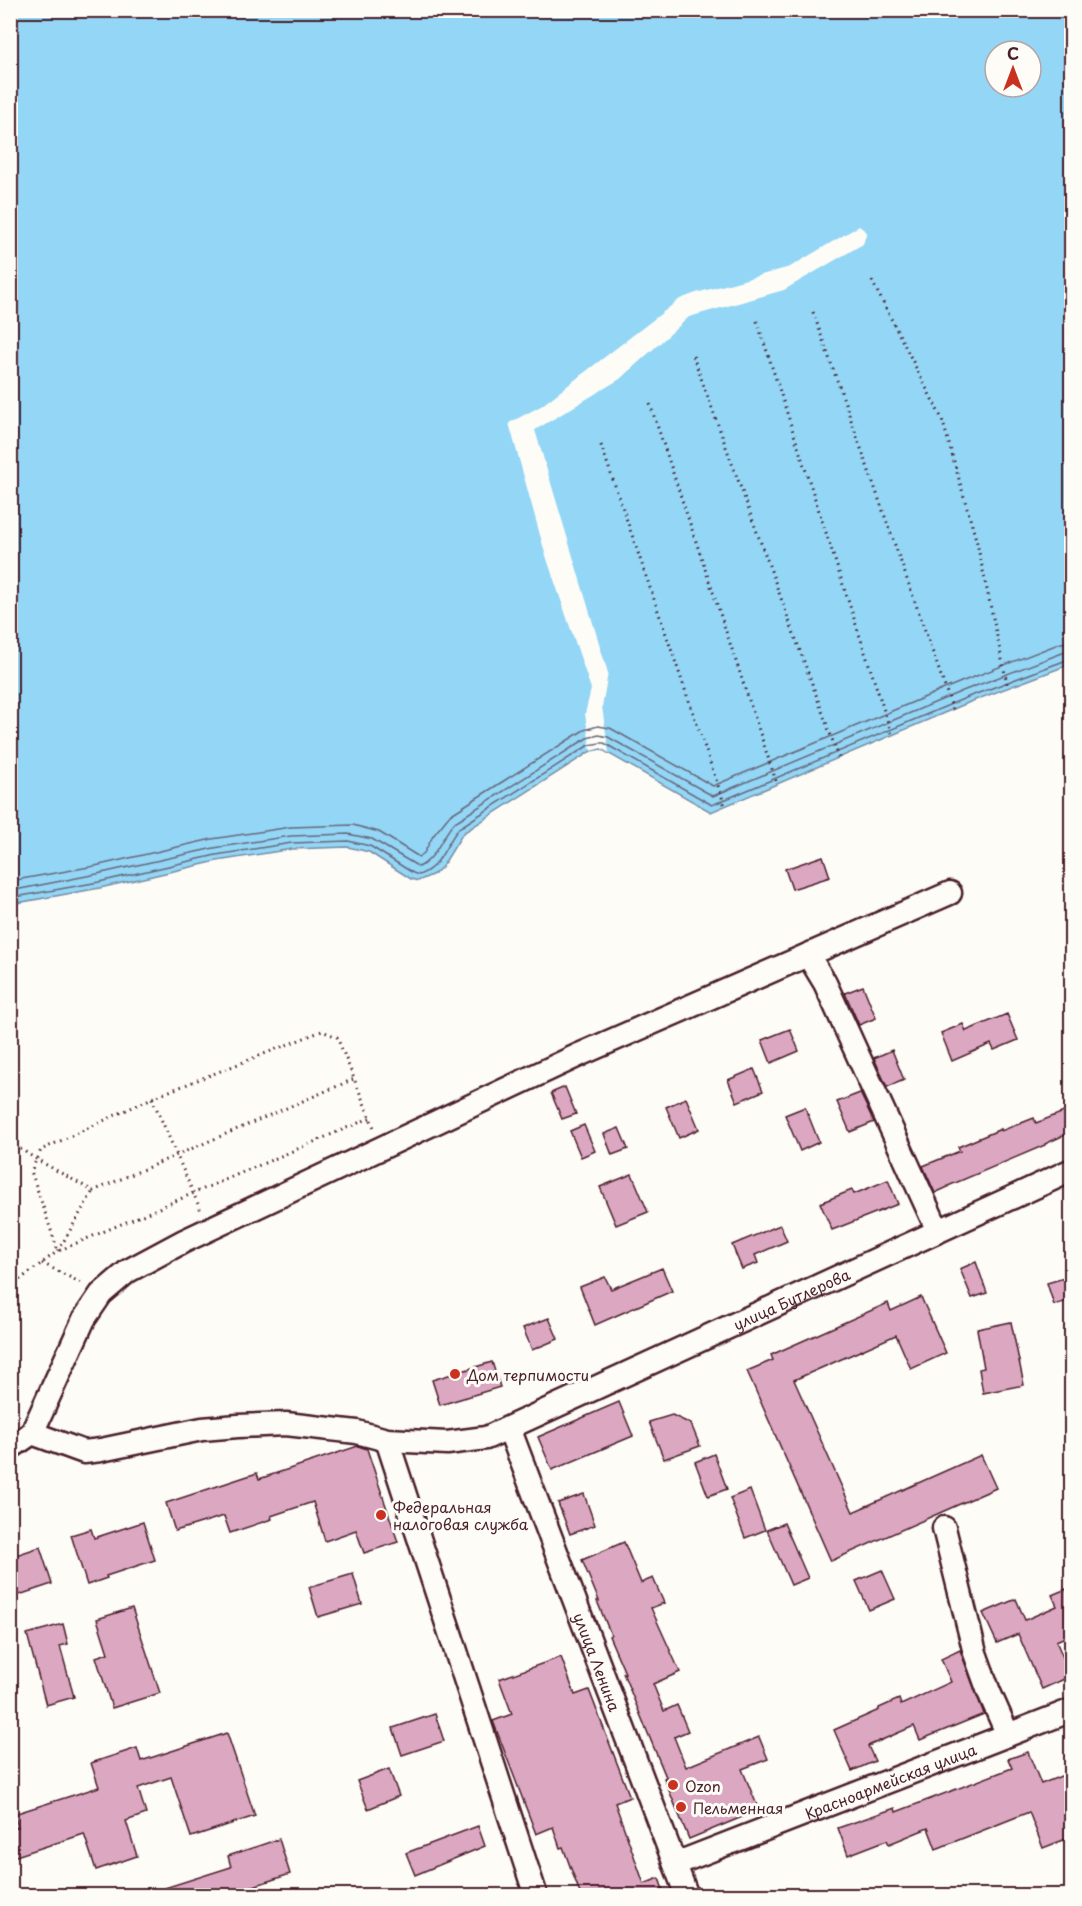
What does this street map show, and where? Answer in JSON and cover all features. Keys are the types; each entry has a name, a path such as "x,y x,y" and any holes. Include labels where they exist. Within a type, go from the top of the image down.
{"street":[{"path":"10,1448 32,1433 84,1319 101,1294 128,1271 210,1229 581,1054 950,893"},
{"path":"808,955 825,983 938,1231"},
{"name":"улица Бутлерова","path":"32,1433 84,1452 202,1429 286,1424 357,1432 387,1440 447,1443 486,1438 1071,1170"},
{"name":"улица Ленина","path":"509,1428 687,1896"},
{"path":"387,1440 536,1896"},
{"path":"944,1528 975,1653 1008,1735"},
{"name":"Красноармейская улица","path":"675,1864 1071,1710"}],"path":[{"path":"872,281 942,418 977,543 1008,688"},
{"path":"813,312 953,710"},
{"path":"757,321 892,735"},
{"path":"693,356 839,758"},
{"path":"650,404 777,784"},
{"path":"601,445 725,806"},
{"path":"57,1251 31,1171 41,1150 152,1098 322,1031 338,1037 382,1148"},
{"path":"57,1251 93,1191 354,1079"},
{"path":"152,1098 178,1155 192,1194 210,1229"},
{"path":"10,1287 57,1251 370,1118"},
{"path":"10,1142 93,1191"},
{"path":"42,1263 101,1294"}],"water":[{"path":"11,11 1071,11 1071,664 970,702 711,812 601,749 591,751 463,833 442,867 434,874 418,881 411,879 369,852 348,847 292,849 217,861 100,888 11,904"}],"pier":[{"path":"859,226 867,232 863,244 784,290 689,317 620,379 535,430 608,673 602,707 609,753 601,748 591,751 585,714 591,689 545,553 509,423 541,406 680,299 790,267"}],"building":[{"path":"823,856 830,877 792,889 785,869"},
{"path":"863,986 876,1018 859,1025 845,993"},
{"path":"1007,1014 1018,1040 994,1050 991,1044 952,1061 941,1033 963,1024 966,1031"},
{"path":"790,1029 799,1051 771,1063 762,1040"},
{"path":"892,1050 904,1080 887,1087 874,1058"},
{"path":"754,1069 763,1091 737,1102 728,1080"},
{"path":"565,1087 576,1114 562,1119 551,1093"},
{"path":"860,1093 874,1122 850,1132 837,1102"},
{"path":"686,1098 699,1129 679,1138 666,1107"},
{"path":"805,1107 819,1142 800,1151 785,1115"},
{"path":"1071,1109 1071,1132 935,1193 923,1166 960,1151 958,1147 1001,1129 1001,1131 1034,1118 1036,1123"},
{"path":"584,1125 595,1151 581,1157 570,1131"},
{"path":"619,1128 628,1149 612,1155 604,1134"},
{"path":"632,1174 648,1212 616,1225 600,1187"},
{"path":"888,1180 898,1204 832,1230 820,1203 852,1190 854,1194"},
{"path":"780,1225 787,1241 755,1255 758,1263 742,1269 732,1245"},
{"path":"976,1262 987,1293 972,1298 960,1269"},
{"path":"662,1268 672,1291 595,1325 580,1287 605,1277 611,1289"},
{"path":"1071,1276 1071,1300 1054,1305 1047,1283"},
{"path":"921,1297 946,1353 911,1369 896,1335 794,1380 853,1512 981,1455 996,1488 831,1561 747,1371 773,1360 771,1355 888,1303 891,1311"},
{"path":"549,1318 558,1339 532,1350 523,1328"},
{"path":"1011,1322 1024,1385 983,1393 979,1369 984,1368 977,1329"},
{"path":"492,1362 500,1387 440,1405 432,1380"},
{"path":"619,1402 633,1436 552,1470 538,1437"},
{"path":"672,1415 691,1424 700,1446 664,1459 649,1422"},
{"path":"358,1446 367,1449 398,1542 364,1553 356,1530 325,1541 313,1502 230,1533 224,1516 175,1531 166,1503 257,1473 259,1479"},
{"path":"714,1454 727,1489 708,1496 695,1462"},
{"path":"750,1490 765,1530 745,1538 730,1498"},
{"path":"584,1494 595,1525 570,1534 558,1503"},
{"path":"143,1522 155,1560 106,1576 107,1578 87,1585 71,1535 91,1529 94,1538"},
{"path":"784,1523 808,1578 791,1585 767,1530"},
{"path":"624,1542 641,1583 653,1578 664,1603 651,1608 680,1672 653,1684 664,1711 677,1705 688,1731 674,1737 686,1767 759,1737 768,1759 742,1769 759,1810 689,1839 623,1673 625,1673 582,1560"},
{"path":"40,1547 52,1584 10,1598 10,1557"},
{"path":"882,1570 895,1599 869,1610 856,1581"},
{"path":"353,1574 362,1604 318,1617 309,1587"},
{"path":"1066,1589 1071,1600 1071,1639 1070,1635 1056,1641 1071,1676 1042,1689 1018,1634 997,1643 983,1613 1016,1599 1025,1620 1057,1606 1052,1595"},
{"path":"132,1608 160,1693 112,1708 96,1657 108,1653 97,1619"},
{"path":"63,1624 68,1644 60,1646 74,1697 46,1705 27,1634"},
{"path":"960,1650 984,1714 920,1740 914,1726 868,1746 875,1761 852,1771 834,1730 899,1699 901,1705 951,1682 941,1659"},
{"path":"561,1657 575,1695 589,1690 630,1797 615,1803 644,1884 659,1878 665,1896 581,1896 553,1827 536,1834 493,1721 512,1714 499,1679"},
{"path":"435,1714 444,1741 402,1755 393,1728"},
{"path":"227,1733 255,1816 191,1837 171,1777 138,1788 146,1814 126,1821 137,1856 96,1870 84,1834 10,1858 10,1828 18,1827 14,1814 99,1787 91,1763 137,1748 141,1761"},
{"path":"1028,1752 1041,1784 1071,1772 1071,1837 1043,1848 1029,1812 936,1849 928,1828 889,1844 887,1840 848,1855 838,1828 895,1808 896,1812 1012,1768 1008,1759"},
{"path":"389,1769 399,1796 368,1809 357,1781"},
{"path":"478,1826 485,1846 415,1875 406,1853"},
{"path":"279,1839 290,1874 223,1896 152,1896 152,1892 231,1867 228,1856"}],"place":[{"name":"Дом терпимости","path":"455,1374"},
{"name":"Федеральная налоговая служба","path":"381,1515"},
{"name":"Ozon","path":"673,1785"},
{"name":"Пельменная","path":"681,1807"}]}
